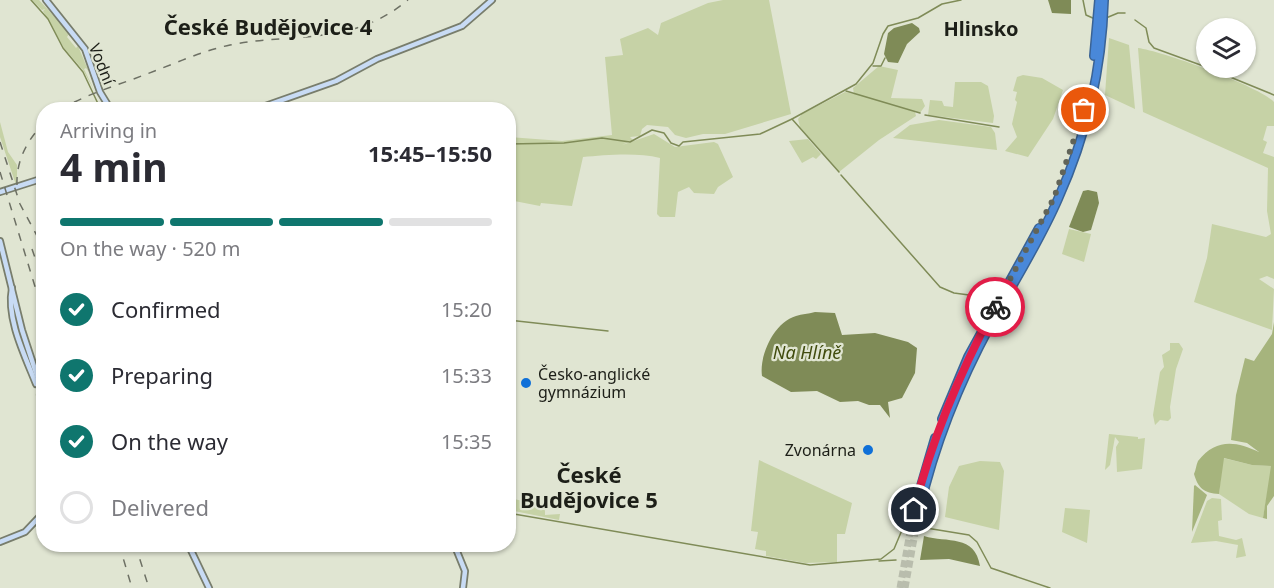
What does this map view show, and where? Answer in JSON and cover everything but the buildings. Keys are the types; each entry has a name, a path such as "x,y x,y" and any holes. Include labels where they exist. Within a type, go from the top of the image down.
{"highway":[{"path":"1099,0 1100,20"},
{"path":"917,511 931,450 953,391 977,340 1054,198 1070,159 1088,96 1104,0"}],"main road":[{"name":"Vodní","path":"46,0 85,49 100,92 106,102"},
{"path":"277,102 336,81 377,59 462,26 492,0"},
{"path":"0,192 36,181"},
{"path":"0,242 26,345 36,374"},
{"path":"12,288 12,308 25,359 36,385"},
{"path":"0,542 25,532 36,521"},
{"path":"191,552 209,588"},
{"path":"457,552 464,568 464,588"}],"shaded area":[{"path":"32,0 39,0 67,30 69,34 67,37 76,48 78,46 89,72 86,68 84,69 95,92 83,70 64,48 43,11 45,9 42,10"},
{"path":"723,0 769,0 791,114 725,134 703,134 686,138 675,135 668,127 647,125 642,129 640,136 630,137 633,140 622,145 654,134 675,147 714,142 718,144 733,177 718,187 714,194 694,193 689,187 678,192 675,217 660,217 657,214 660,158 631,155 583,157 572,206 541,203 540,206 516,201 516,138 562,141 612,135 605,57 623,55 620,39 648,28 658,35 661,23 708,3"},
{"path":"1109,38 1129,45 1135,109 1105,95"},
{"path":"1138,48 1196,65 1196,78 1228,78 1250,87 1274,102 1274,126 1267,126 1263,140 1267,142 1263,153 1274,157 1274,279 1267,276 1259,279 1274,289 1272,330 1194,302 1207,258 1212,224 1266,237 1271,234 1267,211 1268,168 1143,112"},
{"path":"879,66 898,70 891,98 922,99 925,106 920,113 891,104 915,112 916,116 879,140 839,172 800,127 798,119 802,114 845,92 854,94 853,88"},
{"path":"1023,75 1042,78 1063,90 1053,119 1028,157 1005,151 1017,137 1012,124 1017,92 1013,91 1017,77"},
{"path":"955,82 981,82 988,86 994,116 993,123 928,115 930,100 942,101 944,106 953,107"},
{"path":"939,120 991,127 995,133 997,150 893,138 910,125"},
{"path":"0,122 8,152 17,165 17,188 0,137"},
{"path":"808,139 821,154 816,159 813,157 802,163 789,141"},
{"path":"1069,229 1091,234 1084,262 1062,254"},
{"path":"1274,322 1274,496 1267,506 1267,519 1263,518 1271,466 1252,465 1224,458 1219,494 1202,489 1194,474 1198,461 1212,448 1219,445 1234,444 1259,452 1247,443 1231,440 1236,395 1245,358 1254,361 1272,334"},
{"path":"1170,343 1179,343 1183,349 1176,369 1170,407 1171,418 1168,421 1160,420 1155,425 1153,415 1160,372 1164,367 1162,355 1170,350"},
{"path":"1109,434 1145,438 1142,469 1117,472 1116,447 1119,442 1115,437 1110,465 1105,470"},
{"path":"1223,458 1252,465 1272,466 1263,518 1249,514 1219,494"},
{"path":"759,460 852,503 845,534 837,534 837,562 805,563 766,556 766,551 755,549 758,532 751,531"},
{"path":"980,461 1000,462 1004,471 999,530 945,517 949,487 959,466"},
{"path":"1194,486 1207,495 1192,532"},
{"path":"1212,498 1221,499 1222,520 1218,521 1219,536 1236,540 1242,538 1246,556 1236,558 1238,545 1216,541 1191,543 1207,501"},
{"path":"516,499 545,506 545,515 560,514 559,520 516,511"},
{"path":"1065,508 1090,510 1087,543 1062,532"}],"water":[{"path":"1048,0 1071,0 1071,14 1052,13"},
{"path":"912,23 919,28 920,32 907,44 898,63 888,62 884,54 888,33 894,28"},
{"path":"1083,191 1097,192 1099,203 1091,230 1083,232 1069,227"},
{"name":"Na Hlíně","path":"815,312 835,313 842,335 875,333 908,342 917,348 915,373 902,398 888,402 890,418 880,405 869,405 858,401 840,402 817,391 791,392 762,376 763,359 775,332 788,319"},
{"path":"924,536 966,544 977,556 980,566 949,559 920,560"}],"waterway":[{"path":"31,0 48,19 63,48 83,72 97,102"},
{"path":"516,144 564,143 602,138 630,142 652,130 664,133 671,143 679,146 683,142 760,134 856,84 873,63 888,26 918,18 942,4 961,0"},
{"path":"1083,0 1086,15 1095,19"},
{"path":"1106,18 1125,13"},
{"path":"1135,20 1146,28 1149,42 1154,48 1196,63"},
{"path":"873,66 881,66 885,58"},
{"path":"1232,78 1274,95"},
{"path":"846,91 920,113"},
{"path":"925,115 999,127"},
{"path":"792,119 839,172"},
{"path":"841,175 940,287 954,293 984,297"},
{"path":"516,321 608,331"},
{"path":"516,514 810,565 881,559 894,549 902,530 914,526 969,535 977,542 991,568 1050,588"},
{"path":"879,561 896,560"}],"tunnel":[{"path":"900,588 914,510"},
{"path":"905,588 919,511"}],"railway":[{"path":"75,102 208,51 230,45 322,35 365,25 387,15 408,0"},
{"path":"17,185 21,159 36,132"},
{"path":"0,142 20,204 36,234"},
{"path":"0,172 36,290"},
{"path":"32,249 36,261"},
{"path":"121,552 132,588"},
{"path":"138,552 149,588"}],"way so far":[{"path":"995,307 1054,198 1070,159 1084,110"}],"place":[{"name":"Česko-anglické gymnázium","path":"526,383"},
{"name":"Zvonárna","path":"868,450"}],"district":[{"name":"České Budějovice 4","path":"268,27"},
{"name":"Hlinsko","path":"981,29"},
{"name":"České Budějovice 5","path":"589,488"}],"route":[{"path":"914,510 938,429 953,391 995,307"}]}
